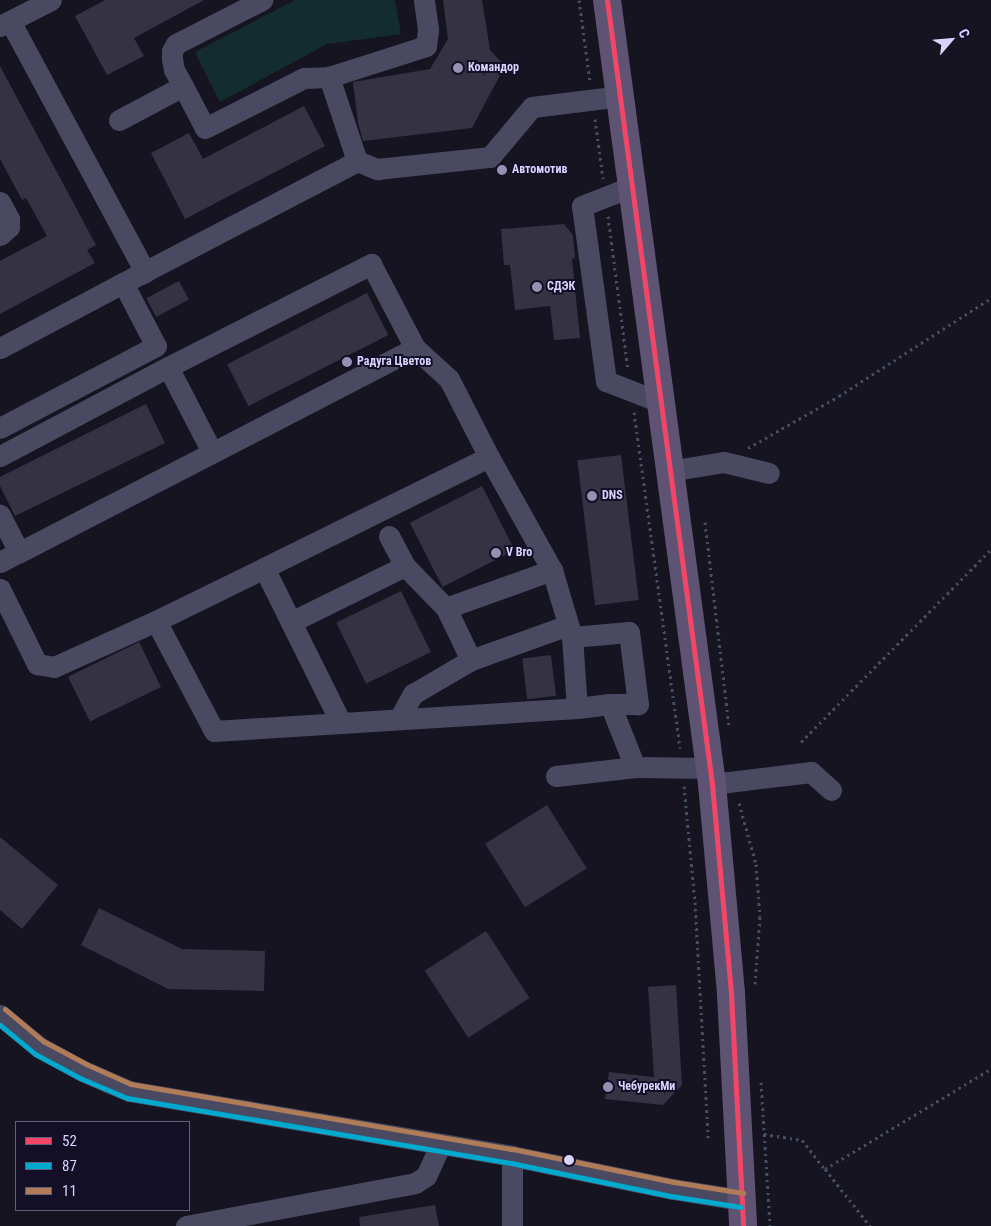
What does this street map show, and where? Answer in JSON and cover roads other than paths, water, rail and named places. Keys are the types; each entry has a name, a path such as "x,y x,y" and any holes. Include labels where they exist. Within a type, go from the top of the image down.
{"main road":[{"path":"607,0 711,776 730,994 742,1213"}],"street":[{"path":"51,0 5,24 144,272"},
{"path":"262,0 176,44 172,51 174,70 205,128 304,78 330,77 426,46 428,29 424,0"},
{"path":"330,77 357,161"},
{"path":"119,120 183,86"},
{"path":"0,348 357,161 377,169 490,157 532,107 621,96"},
{"path":"633,186 582,206 606,381 660,402"},
{"path":"0,202 9,219 9,227 0,234"},
{"path":"0,456 168,367 371,264 415,348 449,379 489,457 552,570 570,631 577,708"},
{"path":"0,428 156,346 123,283"},
{"path":"0,562 415,348"},
{"path":"168,367 212,452"},
{"path":"0,589 37,664 54,667 156,621 489,457"},
{"path":"669,471 724,462 769,473"},
{"path":"0,516 19,552"},
{"path":"389,536 406,566 446,608 471,660"},
{"path":"291,622 406,566"},
{"path":"264,568 341,723"},
{"path":"446,608 552,570"},
{"path":"156,621 214,731 577,708 610,704 638,704 629,632 570,631 471,660 413,694 399,719"},
{"path":"610,704 635,768"},
{"path":"556,776 635,768 683,767 711,776 811,772 831,790"},
{"path":"0,1015 39,1047 83,1071 128,1091 512,1156 673,1189 742,1213"},
{"path":"186,1226 415,1183 426,1176 441,1144"},
{"path":"512,1156 512,1226"}],"place":[{"name":"Командор","path":"458,68"},
{"name":"Автомотив","path":"502,170"},
{"name":"СДЭК","path":"537,287"},
{"name":"Радуга Цветов","path":"347,362"},
{"name":"DNS","path":"592,496"},
{"name":"V Bro","path":"496,553"},
{"name":"ЧебурекМи","path":"608,1087"}]}
